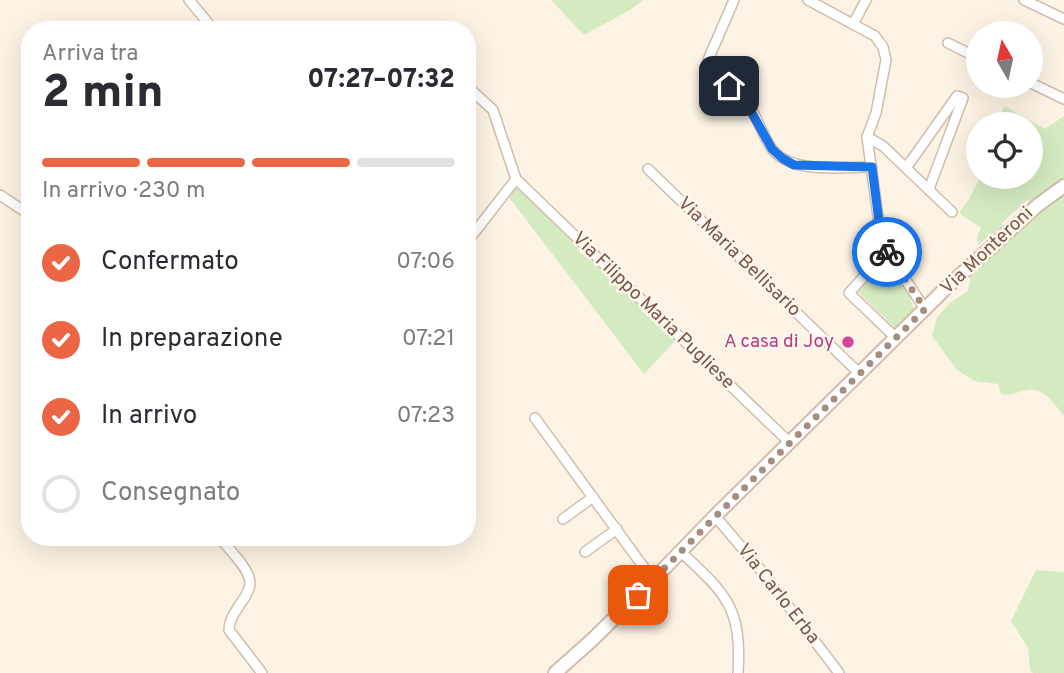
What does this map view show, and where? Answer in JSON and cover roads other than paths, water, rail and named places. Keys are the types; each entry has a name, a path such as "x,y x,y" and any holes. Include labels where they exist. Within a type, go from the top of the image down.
{"main road":[{"name":"Via Monteroni","path":"555,673 584,648 1000,237 1064,186"}],"street":[{"path":"189,0 206,21"},
{"path":"734,0 708,60 709,67 714,75 743,97 772,149 794,165 872,167"},
{"path":"808,0 875,36 883,47 886,60 876,113 867,137 881,237 889,255 925,309"},
{"path":"853,24 866,0"},
{"path":"1024,0 1064,19"},
{"path":"948,43 966,52"},
{"path":"1043,89 1064,99"},
{"path":"476,94 493,110 516,179 476,230"},
{"path":"906,168 957,96 963,98 929,189"},
{"path":"867,137 883,146 953,212"},
{"name":"Via Maria Bellisario","path":"648,169 860,374"},
{"name":"Via Filippo Maria Pugliese","path":"516,179 790,443"},
{"path":"0,195 21,209"},
{"path":"868,272 849,293 896,338"},
{"path":"535,418 653,580"},
{"path":"563,519 593,497"},
{"name":"Via Carlo Erba","path":"716,516 839,673"},
{"path":"585,552 617,529"},
{"path":"227,546 250,579 247,593 229,622 229,630 261,673"},
{"path":"681,552 713,582 729,603 737,627 738,673"}],"place":[{"name":"A casa di Joy","path":"848,342"}]}
